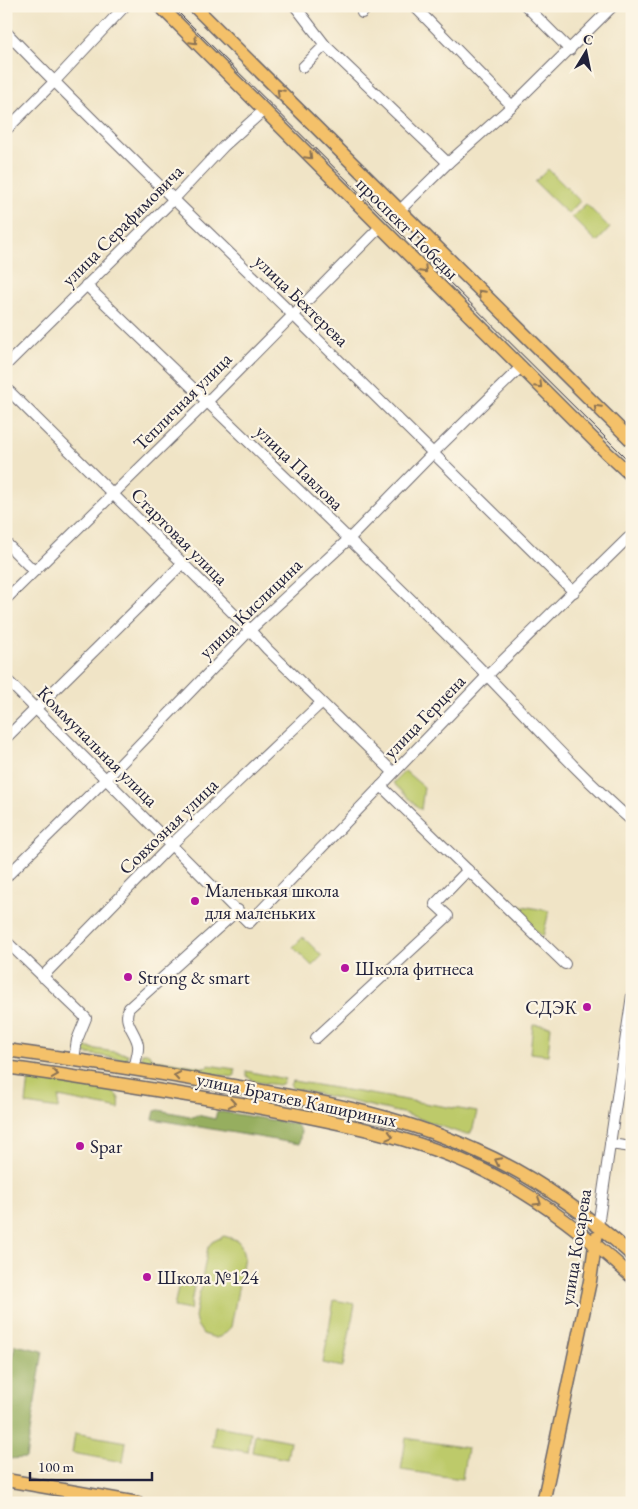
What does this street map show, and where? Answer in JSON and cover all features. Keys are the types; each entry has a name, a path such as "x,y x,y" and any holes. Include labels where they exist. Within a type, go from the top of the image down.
{"main road":[{"name":"проспект Победы","path":"160,6 632,476"},
{"name":"проспект Победы","path":"194,6 632,441"},
{"name":"улица Братьев Кашириных","path":"6,1050 134,1069 312,1100 392,1120 440,1135 476,1150 519,1172 570,1204 632,1255"},
{"name":"улица Братьев Кашириных","path":"6,1066 309,1116 397,1138 446,1155 497,1177 561,1217 632,1277"},
{"name":"улица Косарева","path":"543,1503 587,1298 598,1226"},
{"path":"6,1480 138,1503"}],"street":[{"path":"6,130 125,6"},
{"path":"295,6 325,45 448,163"},
{"path":"414,6 512,106"},
{"path":"526,6 570,50"},
{"path":"399,211 448,163 512,106 613,6"},
{"name":"улица Бехтерева","path":"6,32 173,200 293,315 574,592"},
{"path":"303,68 325,45"},
{"name":"улица Серафимовича","path":"6,365 173,200 224,146 264,110"},
{"name":"Тепличная улица","path":"6,599 207,402 380,227"},
{"name":"улица Павлова","path":"86,285 350,538 488,675 537,728 608,799 632,820"},
{"name":"улица Кислицина","path":"6,877 107,778 250,630 350,538 521,367"},
{"name":"Стартовая улица","path":"6,388 321,703 393,772"},
{"name":"улица Герцена","path":"250,923 488,675 628,538"},
{"path":"6,543 34,571"},
{"path":"6,738 182,564"},
{"name":"Коммунальная улица","path":"6,679 250,923"},
{"name":"Совхозная улица","path":"42,977 172,844 321,703"},
{"path":"380,786 565,964"},
{"path":"316,1038 448,916 435,904 468,870"},
{"path":"134,1069 138,1045 126,1013 238,910"},
{"path":"6,941 86,1018 76,1040 74,1060"},
{"name":"улица Косарева","path":"598,1226 632,995"},
{"path":"610,1144 632,1147"}],"green space":[{"path":"548,169 580,201 568,214 535,182"},
{"path":"586,204 610,228 597,242 572,217"},
{"path":"405,771 424,787 421,810 393,783"},
{"path":"518,905 549,911 543,937 516,913"},
{"path":"303,937 322,956 312,966 293,947"},
{"path":"533,1024 551,1026 548,1055 530,1053"},
{"path":"83,1047 128,1054 127,1060 82,1053"},
{"path":"142,1053 148,1053 152,1059 207,1068 208,1065 235,1069 235,1075 232,1077 145,1063 141,1057"},
{"path":"246,1071 285,1079 282,1084 278,1085 253,1081"},
{"path":"29,1078 111,1091 119,1098 119,1109 59,1097 58,1109 26,1104"},
{"path":"293,1081 477,1112 470,1134 463,1134 406,1114 292,1088 290,1084"},
{"path":"159,1110 215,1119 217,1111 296,1124 301,1131 299,1144 153,1119 155,1111"},
{"path":"224,1236 237,1240 241,1245 244,1257 231,1327 222,1336 216,1338 203,1334 197,1325 195,1317 208,1247 212,1242"},
{"path":"179,1283 194,1286 190,1310 174,1307"},
{"path":"334,1300 355,1304 343,1367 323,1363"},
{"path":"15,1345 43,1351 26,1458 6,1459 6,1393"},
{"path":"215,1426 251,1432 248,1452 212,1446"},
{"path":"75,1433 126,1442 123,1462 72,1453"},
{"path":"255,1434 290,1441 287,1459 252,1452"},
{"path":"406,1438 467,1448 462,1479 401,1470"}],"tram line":[{"path":"172,6 632,464"}],"place":[{"name":"Маленькая школа для маленьких","path":"195,901"},
{"name":"Школа фитнеса","path":"345,968"},
{"name":"Strong & smart","path":"128,977"},
{"name":"СДЭК","path":"587,1007"},
{"name":"Spar","path":"80,1146"},
{"name":"Школа №124","path":"147,1277"}]}
